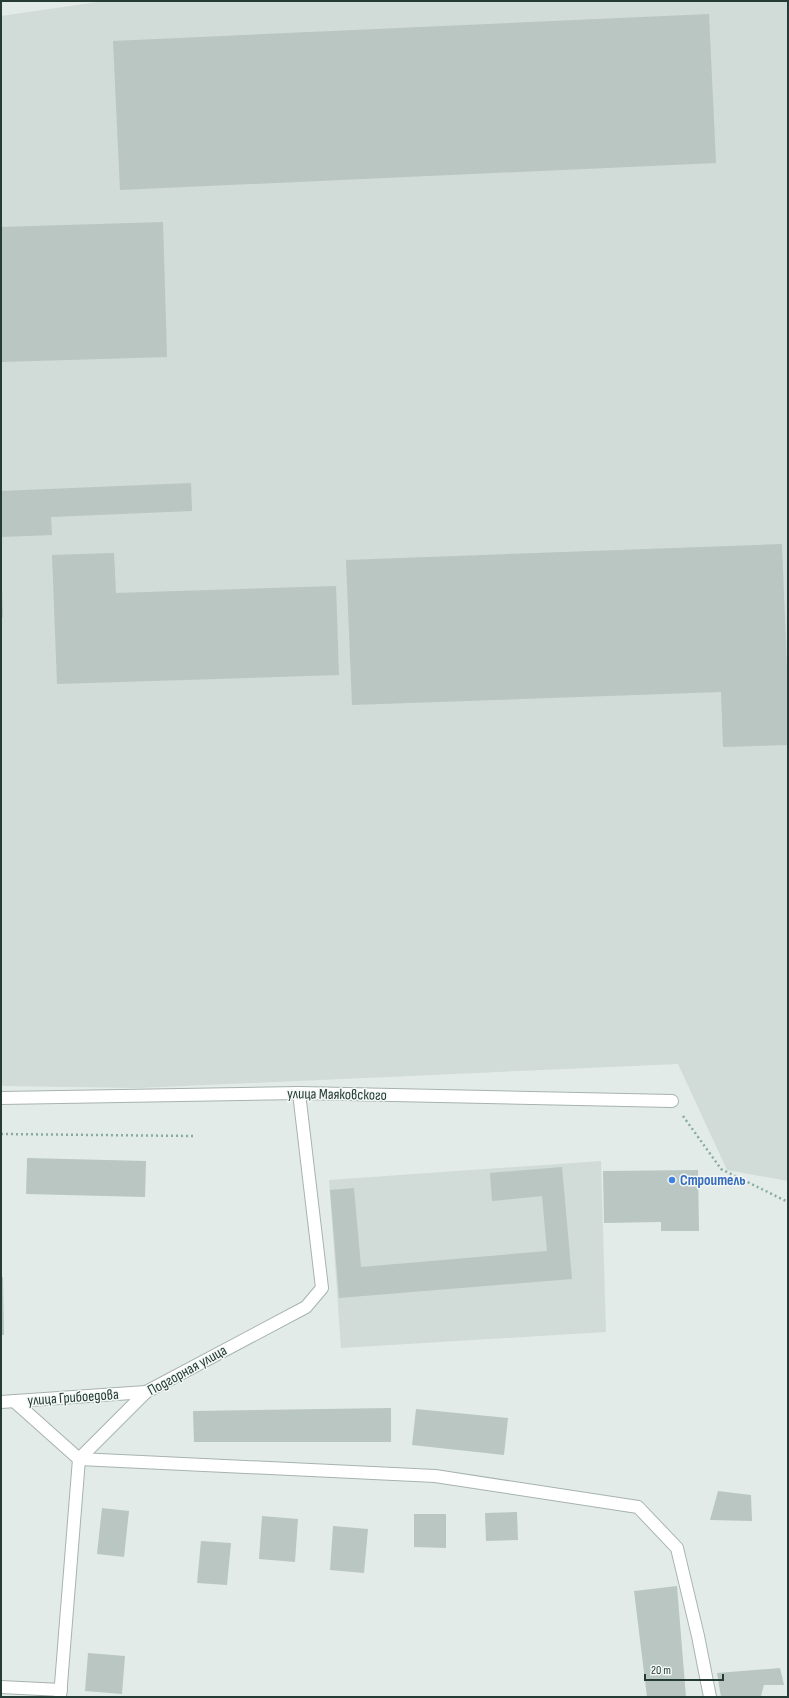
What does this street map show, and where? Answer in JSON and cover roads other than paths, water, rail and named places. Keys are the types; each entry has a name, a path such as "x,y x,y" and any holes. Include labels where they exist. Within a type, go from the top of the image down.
{"street":[{"name":"улица Маяковского","path":"1,1098 299,1093 672,1101"},
{"name":"Подгорная улица","path":"80,1459 146,1392 306,1307 322,1288 299,1093"},
{"name":"улица Грибоедова","path":"1,1402 146,1392"},
{"path":"14,1401 80,1459 435,1476 638,1507 677,1548 698,1636 710,1697"},
{"path":"1,1687 60,1693 80,1459"}],"place":[{"name":"Строитель","path":"672,1180"}]}
